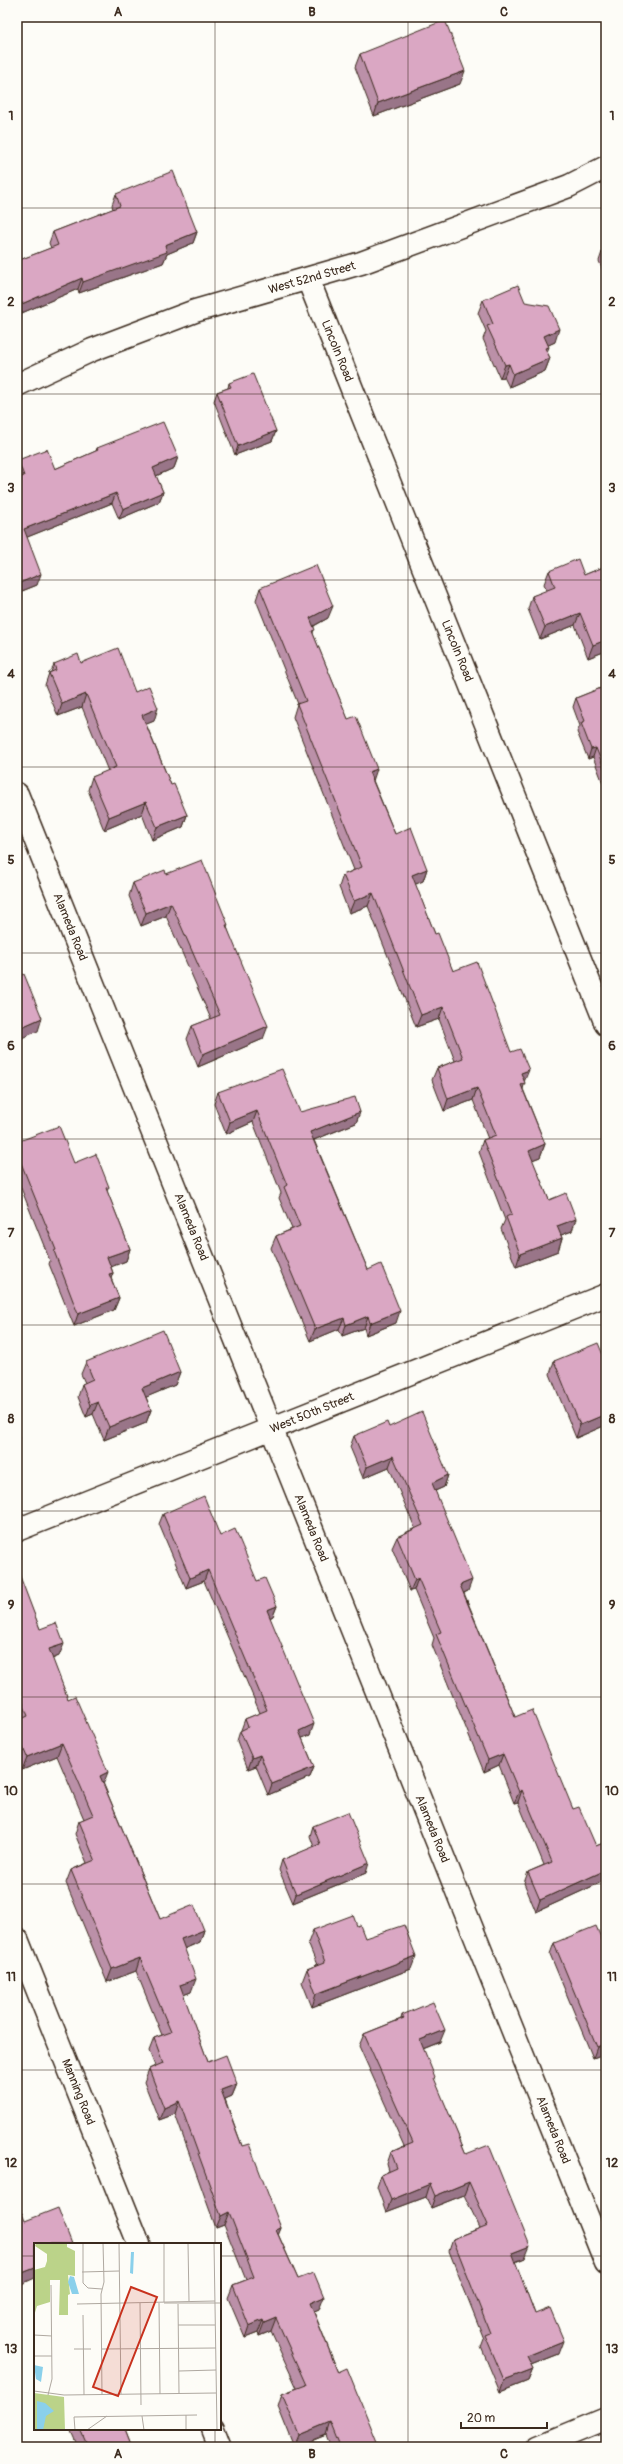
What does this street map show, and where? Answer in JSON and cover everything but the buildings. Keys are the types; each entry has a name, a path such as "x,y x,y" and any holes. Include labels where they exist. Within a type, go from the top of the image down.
{"street":[{"name":"West 52nd Street","path":"17,385 92,350 187,314 361,263 554,191 606,167"},
{"name":"Lincoln Road","path":"308,279 606,1024"},
{"name":"Alameda Road","path":"17,794 606,2263"},
{"name":"West 50th Street","path":"17,1530 606,1295"},
{"name":"Manning Road","path":"17,1939 139,2243"},
{"path":"538,2447 606,2419"},
{"path":"212,2430 220,2447"}]}
